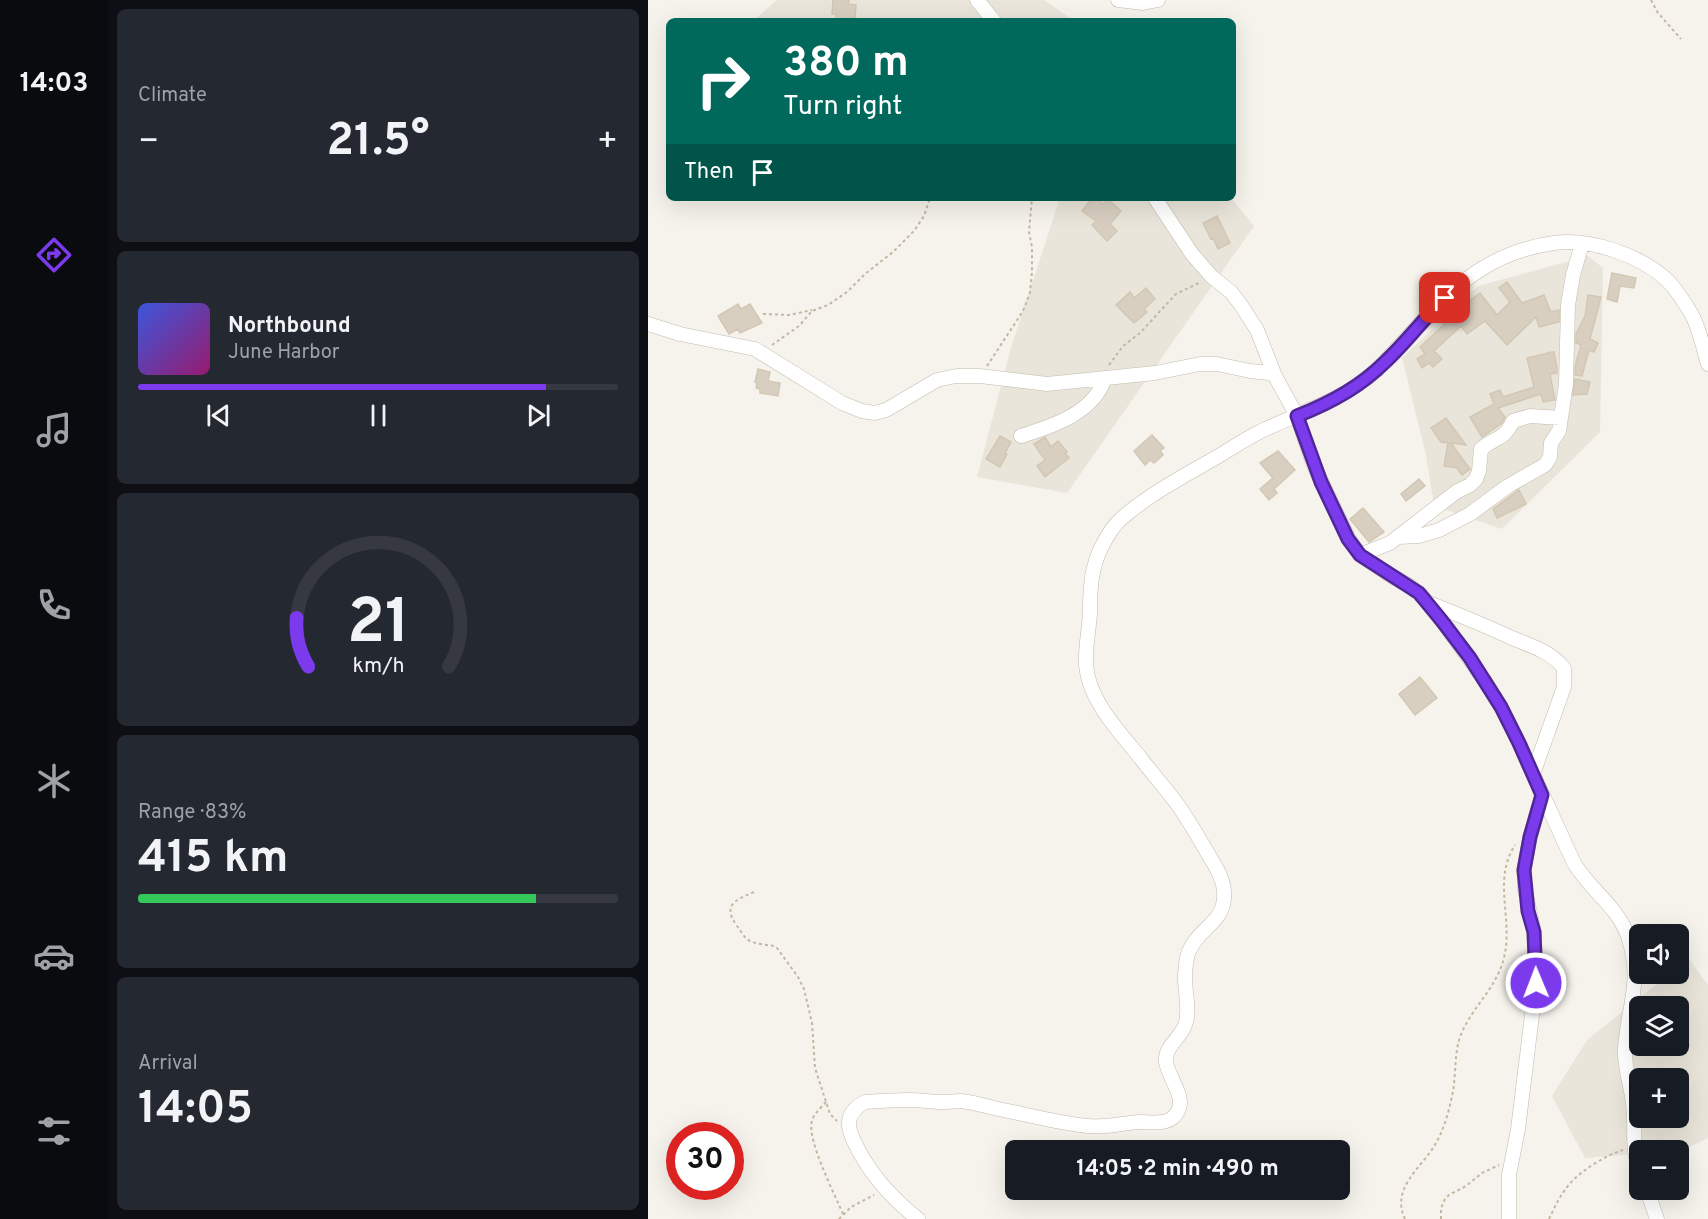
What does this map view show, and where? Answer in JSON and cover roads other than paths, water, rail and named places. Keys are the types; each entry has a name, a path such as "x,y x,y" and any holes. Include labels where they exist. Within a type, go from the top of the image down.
{"street":[{"path":"977,0 992,18"},
{"path":"1118,0 1143,3 1158,0"},
{"path":"1157,201 1192,254 1211,276 1231,292 1257,330 1275,376 1297,416 1311,457 1348,539 1360,555 1410,586 1429,603 1470,658 1501,707 1581,876 1612,906 1621,920 1631,947 1635,969 1625,1052 1634,1104 1635,1140"},
{"path":"918,1219 885,1189 866,1165 848,1130 853,1112 865,1102 962,1101 1089,1126 1141,1122 1156,1124 1170,1120 1180,1107 1179,1097 1169,1075 1166,1052 1184,1030 1187,1019 1185,986 1188,952 1193,942 1219,915 1224,899 1224,886 1189,821 1175,800 1111,721 1088,680 1086,660 1090,580 1095,560 1103,544 1122,518 1186,475 1265,429 1326,404 1353,389 1384,364 1428,314 1461,283 1490,262 1517,250 1554,243 1582,244 1606,248 1634,258 1655,270 1668,281 1693,317 1708,364"},
{"path":"1398,537 1419,536 1439,530 1470,514 1508,486 1545,465 1550,457 1551,443 1559,431 1566,384 1568,305 1573,275 1582,244"},
{"path":"648,324 680,334 746,347 765,354 842,403 874,413 886,410 937,380 956,376 980,376 1047,384 1170,370 1200,364 1216,364 1275,376"},
{"path":"1021,436 1063,420 1084,408 1097,396 1105,378"},
{"path":"1360,555 1398,537 1456,492 1470,485 1476,479 1479,471 1481,449 1505,435 1513,422 1530,416 1561,418"},
{"path":"1429,603 1543,651 1558,660 1564,668 1564,687 1533,774"},
{"path":"1509,1219 1509,1184 1536,983 1534,932 1527,900 1524,870 1531,831 1542,795"},
{"path":"1650,1200 1657,1219"}]}
